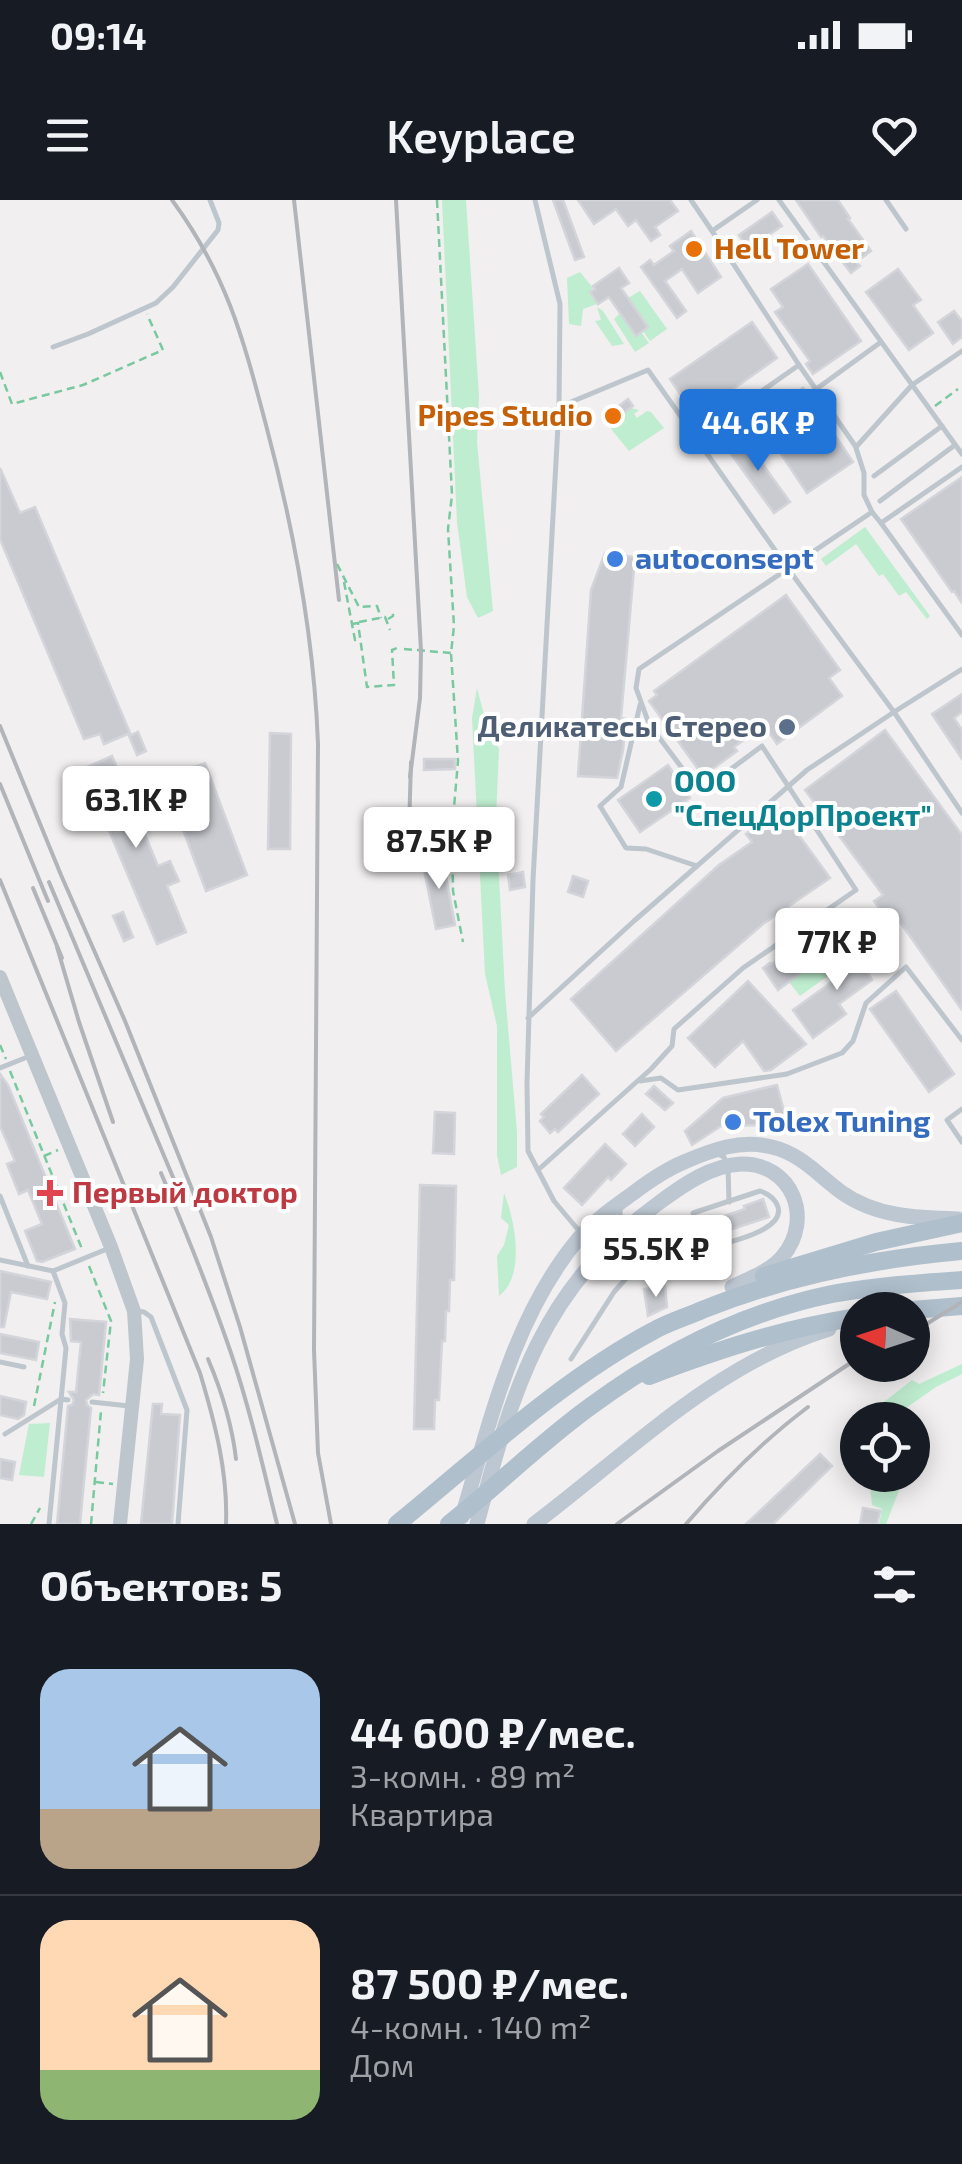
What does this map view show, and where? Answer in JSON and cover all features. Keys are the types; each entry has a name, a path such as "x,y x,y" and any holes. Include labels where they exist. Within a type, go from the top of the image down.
{"main road":[{"path":"460,1524 504,1380 550,1280 582,1234 665,1170 729,1145 769,1146 800,1158 842,1192 884,1212 962,1221"},
{"path":"397,1524 558,1394 612,1355 782,1257 798,1224 797,1202 784,1182 769,1170 752,1164 703,1174 620,1232 592,1262 538,1340 521,1378 495,1454 476,1524"},
{"path":"732,1287 876,1242 962,1221"},
{"path":"656,1329 738,1295 844,1266 962,1252"},
{"path":"449,1524 586,1409 667,1356 716,1331 832,1294 962,1280"},
{"path":"930,1309 961,1306"},
{"path":"616,1388 743,1342 840,1322"},
{"path":"539,1520 731,1374 790,1342 840,1325"}],"street":[{"path":"0,977 134,1311 138,1340 120,1524"}],"lane":[{"path":"54,347 156,303 173,288 218,230 210,200"},
{"path":"535,200 560,304 559,407 533,880 526,1083 528,1151 554,1201 582,1234"},
{"path":"690,200 856,448 864,473 864,495 872,512 962,635"},
{"path":"712,231 757,200"},
{"path":"778,200 962,454"},
{"path":"886,200 906,229"},
{"path":"815,390 880,342"},
{"path":"856,448 912,385 962,351"},
{"path":"696,437 799,366"},
{"path":"559,407 648,370 962,813"},
{"path":"874,476 942,426"},
{"path":"880,501 955,444"},
{"path":"881,523 962,467"},
{"path":"538,1170 638,1082 672,1046 674,1029 743,968 856,890 762,746 700,792 650,724 636,688 640,669 872,512"},
{"path":"528,1018 806,770 962,670"},
{"path":"641,702 621,787 600,806 626,848 646,849 697,866"},
{"path":"638,1082 661,1078 678,1090 696,1088 787,1074 842,1053 852,1041 866,1003 906,967 962,1040"},
{"path":"0,1068 32,1055"},
{"path":"962,1109 946,1120 962,1142"},
{"path":"711,1151 724,1157 728,1166 729,1202"},
{"path":"760,1191 768,1194 778,1208 778,1216 771,1227 705,1249 694,1214 729,1202 760,1191"},
{"path":"0,1196 28,1266"},
{"path":"628,1196 620,1206 620,1232 651,1281"},
{"path":"778,1208 797,1202"},
{"path":"0,1260 53,1271 111,1247"},
{"path":"571,1359 614,1292 638,1265"},
{"path":"49,1524 65,1400 66,1348 62,1334 65,1303 53,1271"},
{"path":"134,1311 151,1317 187,1410 178,1524"},
{"path":"0,1362 24,1367"},
{"path":"5,1434 65,1400"},
{"path":"92,1402 132,1406"}],"path":[{"path":"437,200 452,494 448,530 458,761 452,831 453,891 463,942"},
{"path":"0,372 12,404 83,385 163,350 145,308"},
{"path":"930,410 958,389"},
{"path":"337,564 359,607 377,606 390,630"},
{"path":"343,577 355,623 355,640 360,639 366,687 394,685 392,650 397,648"},
{"path":"355,623 392,616 393,609"},
{"path":"404,650 451,653"},
{"path":"0,1045 110,1321 91,1524"},
{"path":"44,1156 64,1147"},
{"path":"58,1191 69,1187"},
{"path":"31,1418 52,1307 60,1291"},
{"path":"95,1482 119,1484"},
{"path":"31,1524 42,1506 51,1503"}],"green space":[{"path":"442,200 466,200 479,396 477,442 493,611 478,618 467,597 457,522"},
{"path":"580,272 593,288 589,293 597,304 583,309 581,326 569,324 567,278"},
{"path":"640,291 667,329 650,341 643,331 648,327 628,298"},
{"path":"597,307 624,344 612,346 595,321 601,320"},
{"path":"620,313 635,335 641,332 649,343 635,352 614,319"},
{"path":"631,408 639,410 634,414 637,418 651,412 664,428 629,451 608,425"},
{"path":"865,527 930,616 927,619 906,592 899,596 883,574 879,576 856,544 826,566 821,559"},
{"path":"477,688 488,730 499,749 496,819 517,1132 517,1167 501,1175 497,1155 497,1026 485,974 472,718"},
{"path":"825,956 836,970 800,996 789,982"},
{"path":"504,1193 516,1247 513,1275 499,1296 497,1256 509,1225 501,1218"},
{"path":"962,1364 962,1374 915,1402 884,1402 909,1382 919,1384"},
{"path":"50,1423 44,1477 19,1475 29,1424"},
{"path":"871,1492 898,1492 886,1524 879,1524 882,1509 872,1505"}],"building":[{"path":"553,200 563,200 584,257 575,260"},
{"path":"578,200 670,200 678,211 655,227 660,235 651,241 636,220 628,226 616,209 594,224"},
{"path":"796,200 838,200 871,251 856,262 860,266 851,273"},
{"path":"772,212 782,226 748,249 739,235"},
{"path":"691,231 721,277 698,293 682,269 665,281 686,311 677,318 641,267 650,260 654,265 674,251 670,246"},
{"path":"808,264 861,341 813,374 806,364 810,361 775,312 783,307 771,289"},
{"path":"619,268 629,283 621,288 648,327 636,336 609,297 598,304 590,292"},
{"path":"898,269 921,300 913,305 933,333 909,350 866,292"},
{"path":"954,311 962,321 962,337 953,344 938,322"},
{"path":"752,322 777,358 695,416 670,379"},
{"path":"803,388 853,462 807,493 757,418"},
{"path":"628,399 633,406 608,425 603,418"},
{"path":"742,436 790,502 774,513 726,447"},
{"path":"0,468 20,513 35,507 130,733 104,744 100,734 84,739 0,539"},
{"path":"962,477 962,603 901,519"},
{"path":"605,553 635,557 621,718 626,719 617,778 578,776 591,590"},
{"path":"786,595 840,670 829,678 842,696 777,744 764,725 703,776 649,701 657,695 654,691"},
{"path":"962,694 962,712 954,718 962,730 962,759 932,714"},
{"path":"885,730 962,835 962,1010 900,922 893,927 874,901 883,895 805,790"},
{"path":"138,732 146,751 137,755 129,736"},
{"path":"270,733 291,734 290,849 268,849"},
{"path":"112,756 158,866 170,861 179,881 167,886 186,932 157,944 83,769"},
{"path":"424,759 455,759 455,769 424,770"},
{"path":"205,763 247,875 206,891 164,779"},
{"name":"ООО \"СпецДорПроект\"","path":"668,765 690,798 640,832 618,800"},
{"path":"779,808 830,878 763,924 616,1051 571,999 719,865 752,842 746,834"},
{"path":"442,855 455,925 436,929 422,859"},
{"path":"523,872 525,887 510,890 508,875"},
{"path":"573,876 588,881 583,897 568,892"},
{"path":"846,911 856,925 834,941 837,946 778,990 763,968"},
{"path":"123,912 133,937 124,941 113,916"},
{"path":"872,946 883,962 868,973 872,980 839,1004 846,1014 813,1038 793,1010 833,981 829,975"},
{"path":"748,981 806,1044 764,1071 743,1041 715,1067 688,1038"},
{"path":"896,991 954,1074 929,1092 870,1009"},
{"path":"0,1074 8,1085 75,1249 42,1262 37,1261 25,1231 42,1224 28,1190 19,1194 7,1164 15,1161 0,1126"},
{"path":"582,1075 599,1094 558,1132 555,1129 550,1133 540,1121 544,1117 541,1114"},
{"path":"777,1085 789,1130 778,1133 757,1125 721,1126 692,1145 685,1131 723,1098"},
{"path":"654,1086 673,1103 665,1110 646,1094"},
{"path":"435,1112 455,1113 454,1154 433,1153"},
{"path":"642,1114 654,1127 635,1146 623,1134"},
{"path":"605,1144 626,1164 582,1205 564,1188"},
{"path":"420,1185 456,1186 454,1280 450,1280 434,1429 414,1429"},
{"path":"763,1199 769,1217 708,1237 703,1223"},
{"path":"0,1271 51,1282 47,1299 11,1292 4,1327 0,1327"},
{"path":"665,1286 667,1307 648,1316 644,1289"},
{"path":"70,1319 106,1322 99,1395 93,1394 86,1400 91,1408 80,1524 57,1524 68,1406 74,1400 69,1392 76,1392 81,1342 71,1341"},
{"path":"0,1334 39,1342 36,1360 0,1353"},
{"path":"0,1396 26,1402 24,1415 18,1419 0,1415"},
{"path":"153,1404 162,1404 161,1414 180,1415 172,1524 141,1524"},
{"path":"820,1454 832,1466 773,1524 746,1524"},
{"path":"0,1459 15,1462 12,1480 0,1478"},
{"path":"863,1508 880,1511 877,1524 860,1524"}],"railway":[{"path":"172,200 220,281 249,364 294,543 312,663 318,744 314,1350 318,1453 331,1524"},
{"path":"294,200 339,600"},
{"path":"396,200 421,651 420,698 410,777"},
{"path":"0,726 211,1237 295,1524"},
{"path":"408,862 411,762"},
{"path":"0,784 48,901"},
{"path":"0,880 200,1373 219,1448 226,1524"},
{"path":"49,882 175,1182"},
{"path":"33,888 62,958"},
{"path":"57,947 113,1122"},
{"path":"161,1173 231,1353 277,1524"},
{"path":"930,1322 962,1302"},
{"path":"208,1359 226,1408 236,1459"},
{"path":"617,1524 840,1370"},
{"path":"686,1524 744,1462 808,1407"}],"place":[{"name":"Hell Tower","path":"694,249"},
{"name":"Pipes Studio","path":"613,416"},
{"name":"autoconsept","path":"615,559"},
{"name":"Деликатесы Стерео","path":"787,727"},
{"name":"ООО \"СпецДорПроект\"","path":"654,799"},
{"name":"Tolex Tuning","path":"733,1122"},
{"name":"Первый доктор","path":"50,1193"}]}
